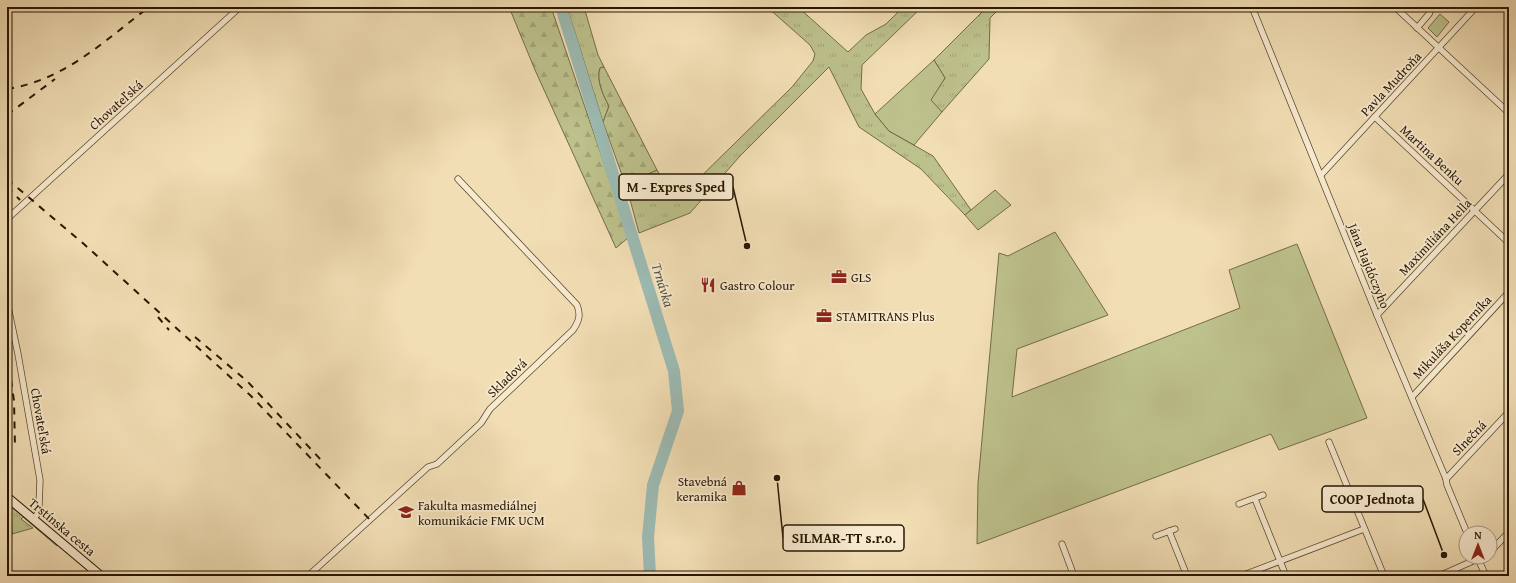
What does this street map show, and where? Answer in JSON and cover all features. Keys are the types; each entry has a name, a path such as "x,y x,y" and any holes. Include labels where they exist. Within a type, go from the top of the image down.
{"main road":[{"name":"Trstínska cesta","path":"7,497 101,576"}],"street":[{"name":"Chovateľská","path":"7,219 240,7"},
{"name":"Jána Hajdóczyho","path":"1252,7 1464,525"},
{"path":"1394,7 1509,113"},
{"path":"1417,28 1429,14 1432,7"},
{"name":"Pavla Mudroňa","path":"1321,175 1476,7"},
{"name":"Martina Benku","path":"1374,117 1509,243"},
{"name":"Maximiliána Hella","path":"1377,315 1509,174"},
{"name":"Skladová","path":"308,576 428,467 436,464 481,422 490,409 573,330 578,322 580,314 577,305 458,179"},
{"name":"Mikuláša Koperníka","path":"1412,397 1509,292"},
{"name":"Chovateľská","path":"7,302 18,354 40,480 38,513 33,520"},
{"name":"Slnečná","path":"1446,479 1509,412"},
{"path":"1329,442 1384,576"},
{"path":"1239,504 1263,495"},
{"path":"1255,498 1286,576"},
{"path":"1156,536 1175,529"},
{"path":"1242,576 1364,529"},
{"path":"1169,531 1187,576"},
{"path":"1498,544 1509,532"},
{"path":"1062,544 1074,576"},
{"path":"1439,576 1463,565"},
{"path":"1482,565 1486,576"}],"green space":[{"path":"509,7 551,7 629,237 616,248 535,70"},
{"path":"567,7 584,7 598,55 604,67 600,68 599,77 602,92 609,106 603,122"},
{"path":"767,7 798,7 848,52 866,35 886,24 903,7 922,7 862,65 861,89 875,114 889,131 933,156 971,210 965,215 921,169 859,127 829,67 740,156 690,213 639,233 628,192 636,189 639,178 657,170 667,187 680,197 792,87 813,61 815,54 810,45"},
{"path":"987,7 1001,7 990,18 989,59 942,112 930,100 945,78 934,60"},
{"path":"1440,14 1449,22 1437,37 1428,28"},
{"path":"934,60 945,78 931,100 942,112 914,145 889,131 875,114"},
{"path":"604,67 657,170 639,178 636,189 628,192 603,122 609,106 602,92 599,77 600,68"},
{"path":"995,190 1011,205 978,230 965,215"},
{"path":"1055,232 1108,315 1017,349 1012,397 1240,308 1229,270 1297,244 1367,418 1279,450 1271,434 977,544 978,483 999,253 1008,256"},
{"path":"11,507 22,515 57,546 23,517 21,519 33,528 12,534"}],"waterway":[{"name":"Trnávka","path":"561,7 674,371 678,411 653,485 648,537 650,576"}],"railway":[{"path":"7,89 28,84 66,68 100,46 149,7"},
{"path":"7,115 55,79"},
{"path":"7,179 85,245 250,395 373,523"},
{"path":"7,187 20,200"},
{"path":"158,317 169,330"},
{"path":"195,337 247,381 322,461"},
{"path":"7,352 14,401 15,447"},
{"path":"7,393 9,433 9,576"}],"place":[{"name":"M - Expres Sped","path":"747,246"},
{"name":"GLS","path":"839,277"},
{"name":"Gastro Colour","path":"708,285"},
{"name":"STAMITRANS Plus","path":"824,316"},
{"name":"SILMAR-TT s.r.o.","path":"777,478"},
{"name":"Stavebná keramika","path":"739,488"},
{"name":"Fakulta masmediálnej komunikácie FMK UCM","path":"406,512"},
{"name":"COOP Jednota","path":"1444,555"}]}
